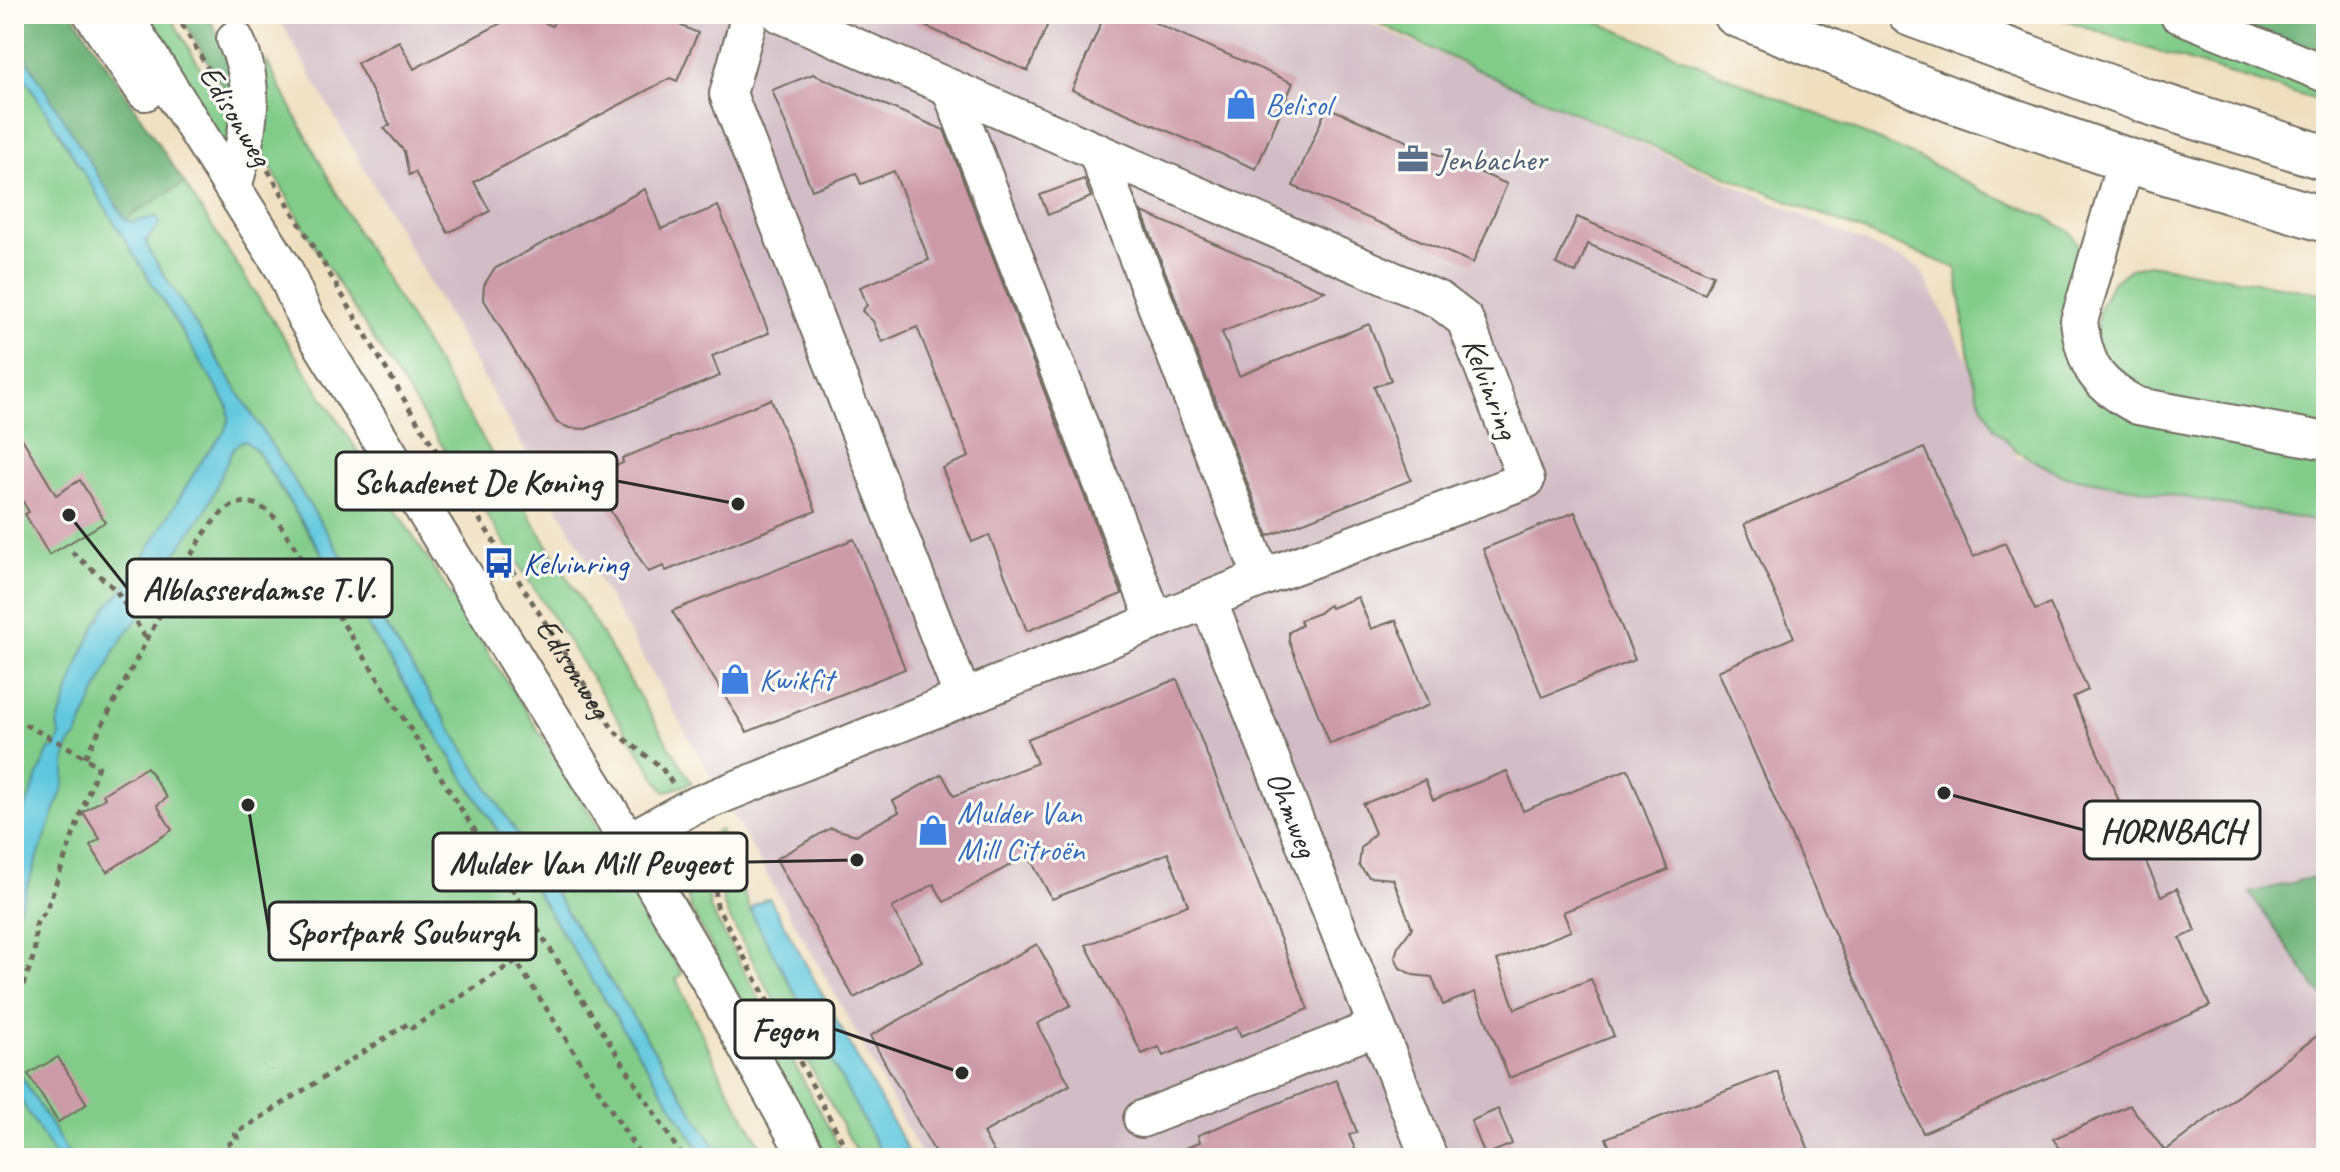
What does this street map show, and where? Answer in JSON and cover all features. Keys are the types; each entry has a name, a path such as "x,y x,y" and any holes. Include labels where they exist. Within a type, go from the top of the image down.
{"highway":[{"path":"1736,14 1952,100 2126,160 2326,220"},
{"path":"1911,14 2143,100 2326,158"}],"street":[{"name":"Edisonweg","path":"92,14 272,279 305,317"},
{"name":"Edisonweg","path":"123,14 284,269 305,317 628,841 808,1158"},
{"path":"750,14 728,94 963,698"},
{"name":"Kelvinring","path":"628,841 689,808 1262,578 1526,480 1465,320 1439,300 780,14"},
{"path":"2178,14 2326,74"},
{"path":"233,188 248,136 249,77 246,59 235,39"},
{"path":"950,88 1155,621"},
{"path":"1096,151 1262,578"},
{"path":"2126,160 2079,321 2089,365 2100,381 2114,394 2138,406 2326,441"},
{"name":"Ohmweg","path":"1208,600 1429,1158"},
{"path":"1142,1119 1377,1027"}],"path":[{"name":"Edisonweg","path":"176,14 219,87"},
{"name":"Edisonweg","path":"248,136 411,411 614,731 661,767 689,808 712,854 717,906 851,1158"},
{"path":"85,757 191,555 217,518 229,507 247,502 268,510 278,521 683,1158"},
{"path":"72,552 116,590 147,640"},
{"path":"536,628 545,623"},
{"path":"14,719 98,766 46,911 33,931 35,946 14,1008"},
{"path":"207,1158 238,1138 235,1134 382,1040 409,1023 412,1028 516,961 642,1158"}],"shaded area":[{"path":"276,14 1348,14 1919,267 2018,457 2326,496 2326,1158 923,1158 834,992"}],"green space":[{"path":"14,14 73,14 184,183 125,219 14,39"},
{"path":"134,14 169,14 240,136 233,164"},
{"path":"180,14 207,14 235,67 239,83 231,102"},
{"path":"1361,14 1578,14 1860,132 1928,162 1980,190 2044,216 2070,232 2080,246 2084,261 2088,384 2326,458 2326,523 2061,475 2017,451 1994,428 1978,395 1969,358 1956,268 1581,116"},
{"path":"2049,14 2152,14 2326,88 2326,103 2140,46"},
{"path":"2199,14 2326,14 2326,68"},
{"path":"14,60 228,406 705,1158 14,1158"},
{"path":"267,62 356,230 692,783 665,792 319,254 253,135"},
{"path":"184,183 602,833 682,974 676,979 724,1081 768,1158 722,1158 149,251 146,241 160,223 156,217 132,222 125,219"},
{"path":"2149,264 2326,294 2326,434 2166,403 2114,380 2095,336 2099,310 2111,284 2130,269"},
{"path":"720,830 751,912 884,1158 860,1158 728,915 723,902 719,855 712,835"},
{"path":"701,846 705,854 710,908 845,1158 827,1158 690,907 687,864 694,850"},
{"path":"2326,874 2326,999 2250,893"}],"water":[{"path":"14,39 125,219 132,222 156,217 160,223 146,241 149,251 722,1158 705,1158 258,452 245,441 238,443 231,453 206,510 116,648 76,738 68,748 64,785 14,923 14,836 49,749 55,748 60,736 57,726 81,656 106,608 127,585 204,457 224,432 229,419 228,406 14,60"},
{"path":"770,899 912,1158 884,1158 751,912 753,906"},
{"path":"14,1064 71,1158 56,1158 14,1089"}],"building":[{"path":"518,14 552,26 558,14 654,14 698,33 677,81 670,78 474,182 490,211 448,233 415,172 409,175 404,151 384,128 390,125 357,63 399,41 414,69"},
{"path":"897,14 1052,14 1028,71"},
{"path":"1105,14 1135,14 1293,83 1256,169 1072,90"},
{"path":"813,74 944,130 1122,594 1027,631 989,535 972,542 942,468 969,457 917,327 882,342 873,321 862,311 867,305 860,287 929,260 894,171 861,184 856,173 812,190 772,90"},
{"path":"1327,107 1507,184 1473,263 1293,186"},
{"path":"1084,179 1091,197 1048,215 1040,195"},
{"path":"645,189 661,229 718,206 769,333 712,356 720,376 586,429 570,428 557,423 483,298 484,285 494,269"},
{"path":"1142,212 1325,291 1222,332 1239,376 1369,324 1391,380 1374,387 1411,480 1268,536"},
{"path":"1577,217 1713,275 1705,294 1588,244 1576,273 1556,264"},
{"path":"771,399 816,511 666,571 664,566 648,572 590,477 623,463 622,458"},
{"path":"14,425 56,495 80,480 105,522 49,555 25,514 29,512 14,487"},
{"path":"1924,448 1973,557 2005,543 2035,610 2050,604 2088,690 2073,697 2161,896 2177,888 2196,931 2180,938 2210,1006 1923,1133 1718,671 1794,637 1744,524"},
{"path":"1575,512 1635,660 1542,697 1483,549"},
{"path":"854,539 905,669 747,732 672,611"},
{"path":"1358,597 1371,629 1396,620 1430,705 1330,744 1289,641 1289,632 1302,625 1300,620 1319,613 1329,605 1331,608"},
{"path":"1177,679 1308,1009 1241,1036 1237,1027 1163,1056 1159,1047 1142,1054 1086,945 1188,905 1168,853 1052,899 1028,855 944,902 934,884 892,908 922,961 854,998 776,859 831,828 856,835 899,812 893,801 942,774 954,796 1037,763 1027,739"},
{"path":"147,767 167,798 157,805 172,830 107,872 90,845 100,839 83,812 105,798 103,794"},
{"path":"1628,769 1668,870 1563,912 1571,931 1497,960 1515,1009 1591,979 1614,1036 1509,1078 1475,992 1443,1005 1432,977 1413,975 1400,968 1395,957 1398,947 1412,928 1393,879 1369,877 1359,866 1361,848 1375,833 1363,804 1425,780 1433,800 1507,771 1523,811"},
{"path":"1037,944 1071,1005 1037,1024 1070,1085 983,1133 997,1158 938,1158 870,1036"},
{"path":"2326,1029 2326,1158 2067,1158 2053,1139 2130,1105 2165,1151"},
{"path":"58,1057 87,1104 58,1122 28,1074"},
{"path":"1777,1071 1812,1158 1614,1158 1606,1138"},
{"path":"1336,1080 1357,1132 1349,1135 1359,1158 1163,1158 1200,1142 1198,1135"},
{"path":"1498,1109 1512,1144 1485,1155 1471,1121"}],"waterway":[{"path":"14,769 23,745"}],"place":[{"name":"Belisol","path":"1241,104"},
{"name":"Jenbacher","path":"1413,159"},
{"name":"Schadenet De Koning","path":"738,504"},
{"name":"Alblasserdamse T.V.","path":"69,515"},
{"name":"Kelvinring","path":"499,563"},
{"name":"Kwikfit","path":"735,679"},
{"name":"HORNBACH","path":"1944,793"},
{"name":"Sportpark Souburgh","path":"248,805"},
{"name":"Mulder Van Mill Citroën","path":"933,830"},
{"name":"Mulder Van Mill Peugeot","path":"857,860"},
{"name":"Fegon","path":"962,1073"}]}
